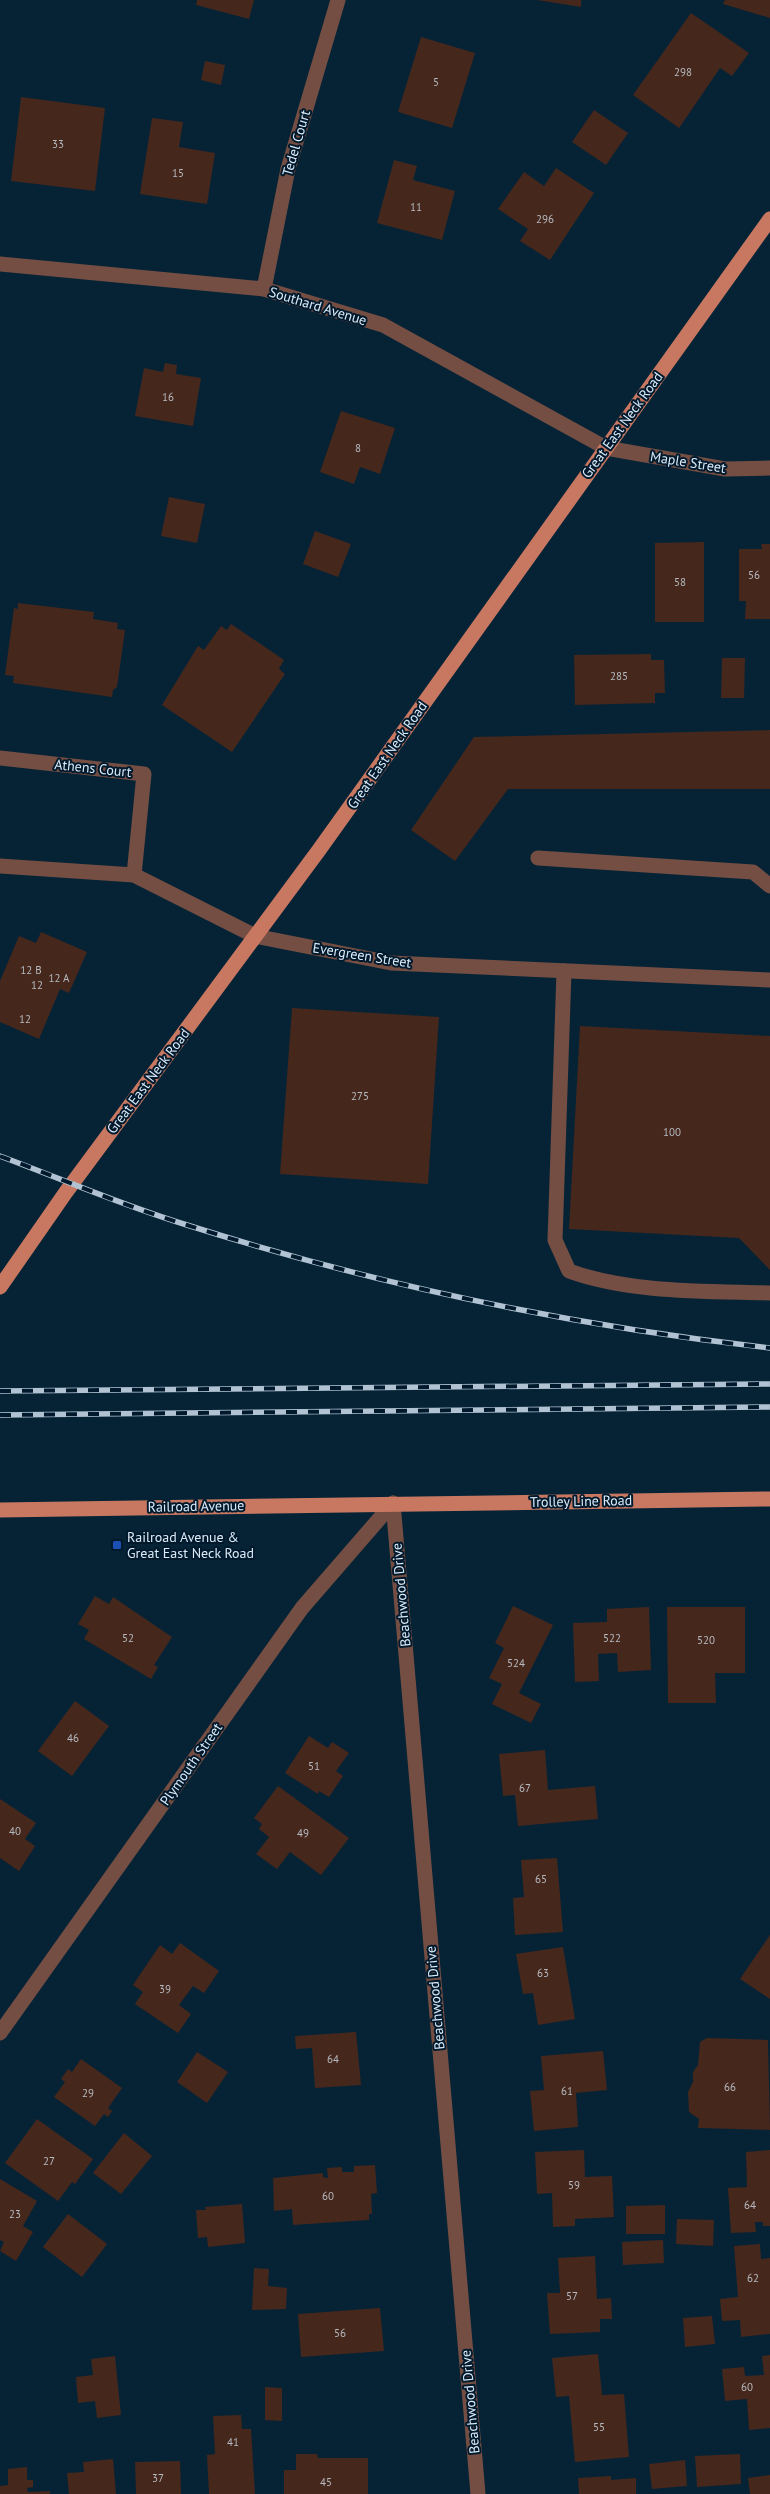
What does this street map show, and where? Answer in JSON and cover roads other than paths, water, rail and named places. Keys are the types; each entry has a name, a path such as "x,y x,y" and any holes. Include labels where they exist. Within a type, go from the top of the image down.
{"main road":[{"name":"Great East Neck Road","path":"0,1287 66,1192 325,842 770,219"},
{"name":"Trolley Line Road","path":"393,1503 770,1499"},
{"name":"Railroad Avenue","path":"0,1510 393,1503"}],"street":[{"name":"Tedel Court","path":"264,289 288,169 338,0"},
{"name":"Southard Avenue","path":"0,264 264,289 383,325 606,448"},
{"name":"Maple Street","path":"606,448 725,469 770,468"},
{"name":"Athens Court","path":"0,758 144,774 134,875"},
{"path":"538,858 753,872 770,886"},
{"name":"Evergreen Street","path":"0,866 134,875 255,936 391,963 770,980"},
{"path":"564,971 555,1240 569,1270 587,1277 668,1290 770,1293"},
{"name":"Plymouth Street","path":"0,2033 302,1608 393,1503"},
{"name":"Beachwood Drive","path":"393,1503 478,2494"}],"railway":[{"path":"0,1156 163,1218 259,1247 403,1284 476,1301 623,1328 770,1348"},
{"path":"0,1391 770,1384"},
{"path":"0,1415 770,1407"}],"place":[{"name":"Railroad Avenue & Great East Neck Road","path":"117,1545"}]}
